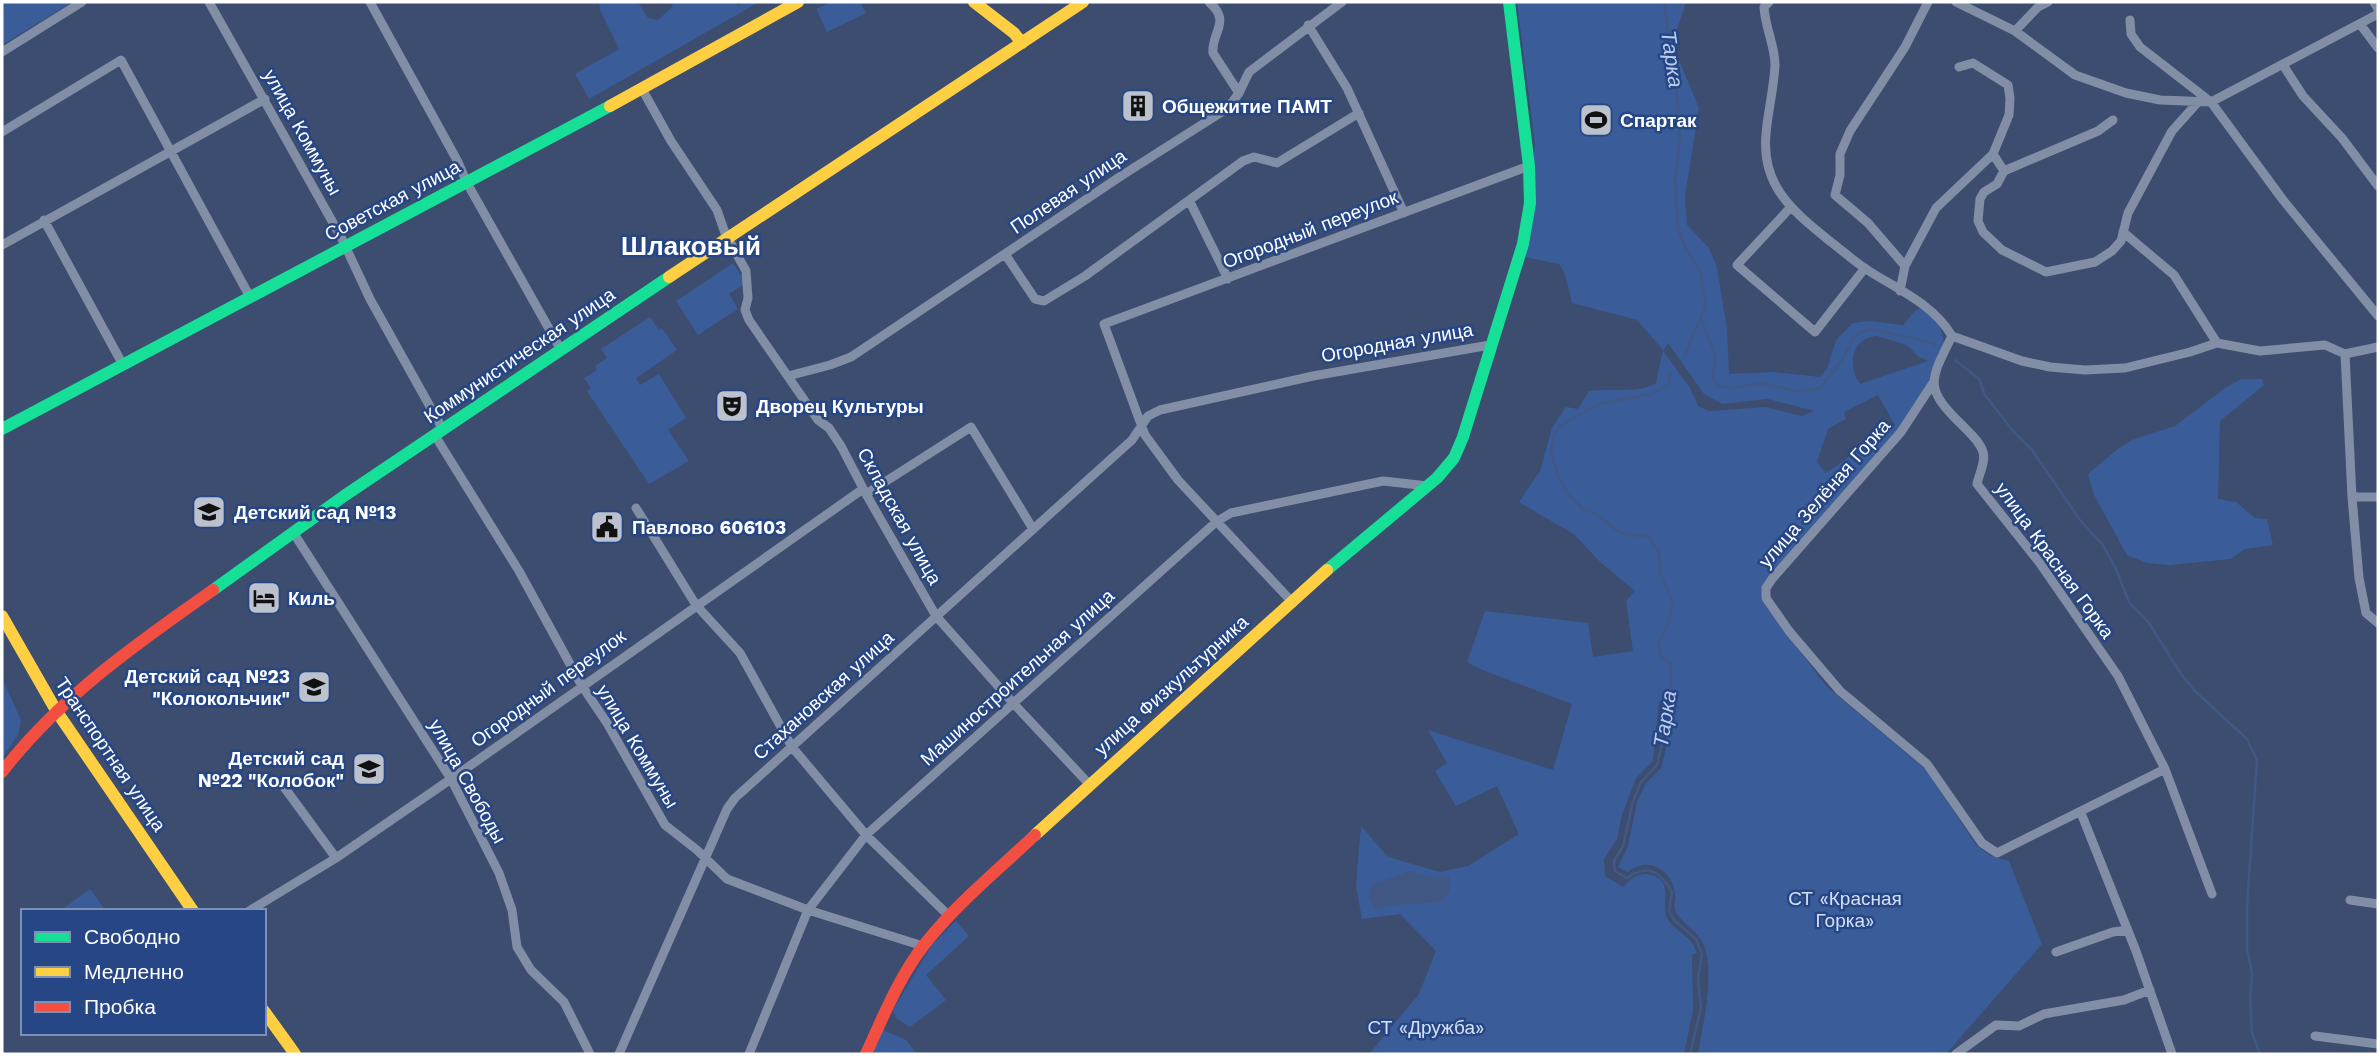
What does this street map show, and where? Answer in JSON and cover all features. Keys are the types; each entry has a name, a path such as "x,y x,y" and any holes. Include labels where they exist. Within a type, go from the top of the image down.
{"street":[{"path":"2,52 82,2"},
{"name":"улица Коммуны","path":"208,2 346,246 370,299 438,431 664,825 698,850 727,879 808,910 923,946"},
{"path":"370,2 561,350"},
{"name":"Советская улица","path":"2,429 467,183 798,2"},
{"path":"974,2 1014,33 1022,43"},
{"name":"Коммунистическая улица","path":"2,772 34,734 124,652 438,431 1083,2"},
{"path":"1209,2 1219,14 1220,25 1212,46 1213,53 1239,93"},
{"name":"Полевая улица","path":"788,376 850,357 1228,108 1249,72 1342,2"},
{"name":"Огородная улица","path":"1141,428 1148,416 1174,407 1313,376 1490,345 1524,244 1530,203 1529,166 1509,2"},
{"path":"1769,2 1764,7 1765,24 1775,60 1774,86 1766,134 1767,162 1774,184 1790,208 1865,268 1927,307 1945,323 1952,336 2022,361 2085,370 2125,368 2217,343 2260,351 2325,345 2346,354 2378,347"},
{"path":"1905,266 1868,223 1835,195 1840,154 1850,131 1905,47 1928,2"},
{"path":"1956,2 2015,31 2075,75 2126,93 2160,100 2198,102 2211,102 2378,15"},
{"path":"2015,31 2038,7 2048,2"},
{"path":"2374,2 2378,9"},
{"path":"2130,20 2131,34 2140,47 2211,102 2283,200 2378,316"},
{"path":"2360,24 2378,48"},
{"path":"1308,25 1328,54 1359,113 1404,213"},
{"path":"2,132 121,61 250,297"},
{"path":"1900,291 1905,266 1936,208 1993,155 2009,115 2008,85 1973,63 1959,67"},
{"path":"2283,65 2303,96 2343,138 2378,186"},
{"name":"Складская улица","path":"642,89 671,141 718,209 728,239 746,271 748,298 745,310 749,320 818,420 829,428 936,616 1089,784"},
{"path":"2,245 265,99"},
{"path":"2113,120 2098,131 2004,171 1997,184 1984,192 1980,199 1978,221 1983,232 2002,250 2046,272 2095,262 2112,251 2120,241 2128,213 2172,131 2198,102"},
{"path":"1005,254 1035,299 1044,301 1085,276 1243,161 1254,157 1277,163 1359,113"},
{"path":"1993,155 2004,171"},
{"name":"Огородный переулок","path":"1141,428 1104,324 1529,166"},
{"path":"1190,202 1228,279"},
{"path":"1790,208 1737,265 1815,332 1865,268"},
{"path":"44,220 123,365"},
{"path":"2123,232 2174,275 2217,343"},
{"path":"1933,383 1934,374 1952,336"},
{"name":"улица Физкультурника","path":"866,1054 898,986 923,946 949,916 1089,784 1346,553 1428,486 1454,458 1463,437 1490,345"},
{"path":"2346,354 2352,497 2359,578 2366,612 2378,623"},
{"name":"улица Зелёная Горка","path":"1933,383 1901,432 1766,588 1766,598 1840,691 1927,764 1982,843 1997,853 2081,813"},
{"name":"улица Красная Горка","path":"1933,383 1946,409 1983,450 1984,460 1977,484 2039,562 2118,676 2165,769 2212,894"},
{"name":"Огородный переулок","path":"251,909 336,858 696,605 865,491 971,427 1033,529"},
{"path":"1141,428 1178,480 1293,603"},
{"name":"Стахановская улица","path":"619,1054 727,808 1132,440 1141,428"},
{"name":"Машиностроительная улица","path":"748,1054 808,910 866,835 1216,522 1231,513 1383,481 1428,486"},
{"path":"2352,497 2378,496"},
{"path":"636,508 696,605 740,653 792,747 866,835 949,916"},
{"name":"улица Свободы","path":"293,532 451,779 499,873 512,910 517,947 531,970 564,1002 590,1054"},
{"name":"Транспортная улица","path":"2,616 57,712 192,909"},
{"path":"2165,769 2081,813 2128,930 2172,1054"},
{"path":"285,787 336,858"},
{"path":"2350,900 2378,904"},
{"path":"2056,952 2113,932 2128,930"},
{"path":"1956,1054 1996,1025 2019,1026 2044,1014 2123,1000 2150,990"},
{"path":"266,1014 295,1054"},
{"path":"2315,1036 2378,1044"}],"green space":[{"path":"2,2 72,2 2,45"},
{"path":"599,2 638,2 648,18 658,20 673,6 671,2 735,2 738,6 743,2 759,2 589,99 575,74 619,49 600,10"},
{"path":"832,2 860,2 866,13 827,32 816,9"},
{"path":"1517,2 1686,2 1676,33 1676,53 1699,108 1685,196 1687,225 1709,248 1717,268 1727,329 1729,374 1774,372 1820,377 1827,369 1836,340 1853,323 1869,321 1903,325 1921,308 1940,327 1944,342 1931,371 1930,383 1899,428 1763,587 1761,599 1826,686 1926,770 1976,845 1991,856 2009,861 2042,944 1946,1054 1698,1054 1708,981 1707,957 1703,943 1676,911 1673,884 1663,871 1650,865 1635,867 1628,872 1618,867 1628,846 1637,802 1646,783 1661,768 1667,745 1665,727 1670,703 1659,701 1653,761 1636,778 1622,815 1617,839 1604,859 1605,876 1623,887 1640,875 1647,874 1662,881 1668,920 1695,947 1697,953 1692,955 1693,1010 1684,1054 1369,1054 1419,994 1436,951 1400,914 1362,919 1356,886 1361,826 1388,857 1440,872 1468,866 1519,834 1497,786 1456,806 1435,771 1447,763 1428,730 1553,770 1572,704 1467,662 1485,611 1588,623 1593,657 1633,651 1626,601 1635,591 1598,560 1575,535 1519,502 1540,471 1552,428 1566,407 1578,409 1589,391 1633,390 1656,383 1663,350 1637,320 1572,303 1565,274 1559,264 1525,257 1535,144","holes":["1877,336 1907,345 1919,357 1928,361 1860,384 1854,369 1854,354 1862,342","1668,343 1704,394 1722,404 1768,399 1814,411 1802,416 1766,407 1709,411 1698,406 1690,388 1663,351","1878,395 1895,425 1826,473 1817,462 1828,429 1846,419 1844,412"]},
{"path":"733,263 746,283 729,294 738,309 698,335 676,301"},
{"path":"650,317 659,330 662,328 677,350 636,378 640,385 659,374 686,418 668,430 689,461 649,484 587,391 591,388 584,378 597,370 595,366 607,358 601,349"},
{"path":"2241,379 2262,379 2264,385 2220,421 2218,499 2236,502 2255,518 2267,519 2273,545 2245,549 2231,559 2169,565 2147,563 2127,555 2094,495 2088,474 2119,448 2132,440 2175,426"},
{"path":"2,678 21,720 18,735 2,758"},
{"path":"90,889 105,909 63,909"},
{"path":"956,921 969,936 926,975 946,1000 910,1027 896,1018 893,1010 932,945"},
{"path":"883,1030 906,1040 917,1054 872,1054"}],"shaded area":[{"path":"1410,871 1431,877 1449,876 1451,884 1448,893 1441,902 1392,905 1375,910 1368,896 1372,884"}],"waterway":[{"name":"Тарка","path":"1664,2 1678,104 1680,139 1675,180 1678,229 1686,249 1700,271 1706,305 1684,357"},
{"path":"1701,319 1716,357 1712,376 1718,386 1732,388 1761,383 1796,391 1819,389 1839,365 1853,337 1870,330 1936,345"},
{"path":"1955,360 1979,379 1985,395 2032,450 2080,520 2102,544 2116,569 2129,602 2149,623 2179,671 2195,691 2247,739 2257,760 2247,906 2247,949 2252,973 2252,1033 2260,1054"},
{"name":"Тарка","path":"1670,373 1668,385 1651,394 1604,403 1562,425 1554,434 1551,452 1559,478 1569,495 1583,509 1598,515 1616,530 1628,535 1648,536 1659,552 1660,572 1673,604 1658,645 1661,657 1671,664 1671,682 1660,727 1662,744 1657,765 1641,782 1633,801 1623,846 1614,861 1615,871 1627,878 1635,873 1648,871 1663,879 1672,892 1669,911 1674,920 1696,939 1702,954 1698,980 1701,1008 1690,1054"}],"traffic: fast":[{"path":"1327,570 1437,478 1454,458 1463,437 1523,244 1530,203 1529,166 1509,2"},
{"path":"2,429 610,106"},
{"path":"213,590 344,496 669,277"}],"traffic: slow":[{"path":"610,106 798,2"},
{"path":"974,2 1014,33 1022,43"},
{"path":"669,277 1083,2"},
{"path":"1035,835 1327,570"},
{"path":"2,616 57,712 192,909"},
{"path":"266,1014 295,1054"}],"traffic: jam":[{"path":"2,772 49,720 100,673 213,590"},
{"path":"866,1054 899,984 924,945 963,901 1035,835"}],"place":[{"name":"Общежитие ПАМТ","path":"1138,106"},
{"name":"Спартак","path":"1596,120"},
{"name":"Дворец Культуры","path":"732,406"},
{"name":"Детский сад №13","path":"209,512"},
{"name":"Павлово 606103","path":"607,527"},
{"name":"Киль","path":"264,598"},
{"name":"Детский сад №23 \"Колокольчик\"","path":"314,687"},
{"name":"Детский сад №22 \"Колобок\"","path":"369,769"}],"district":[{"name":"Шлаковый","path":"691,246"}],"park label":[{"name":"СТ «Красная Горка»","path":"1845,909"},
{"name":"СТ «Дружба»","path":"1426,1027"}]}
